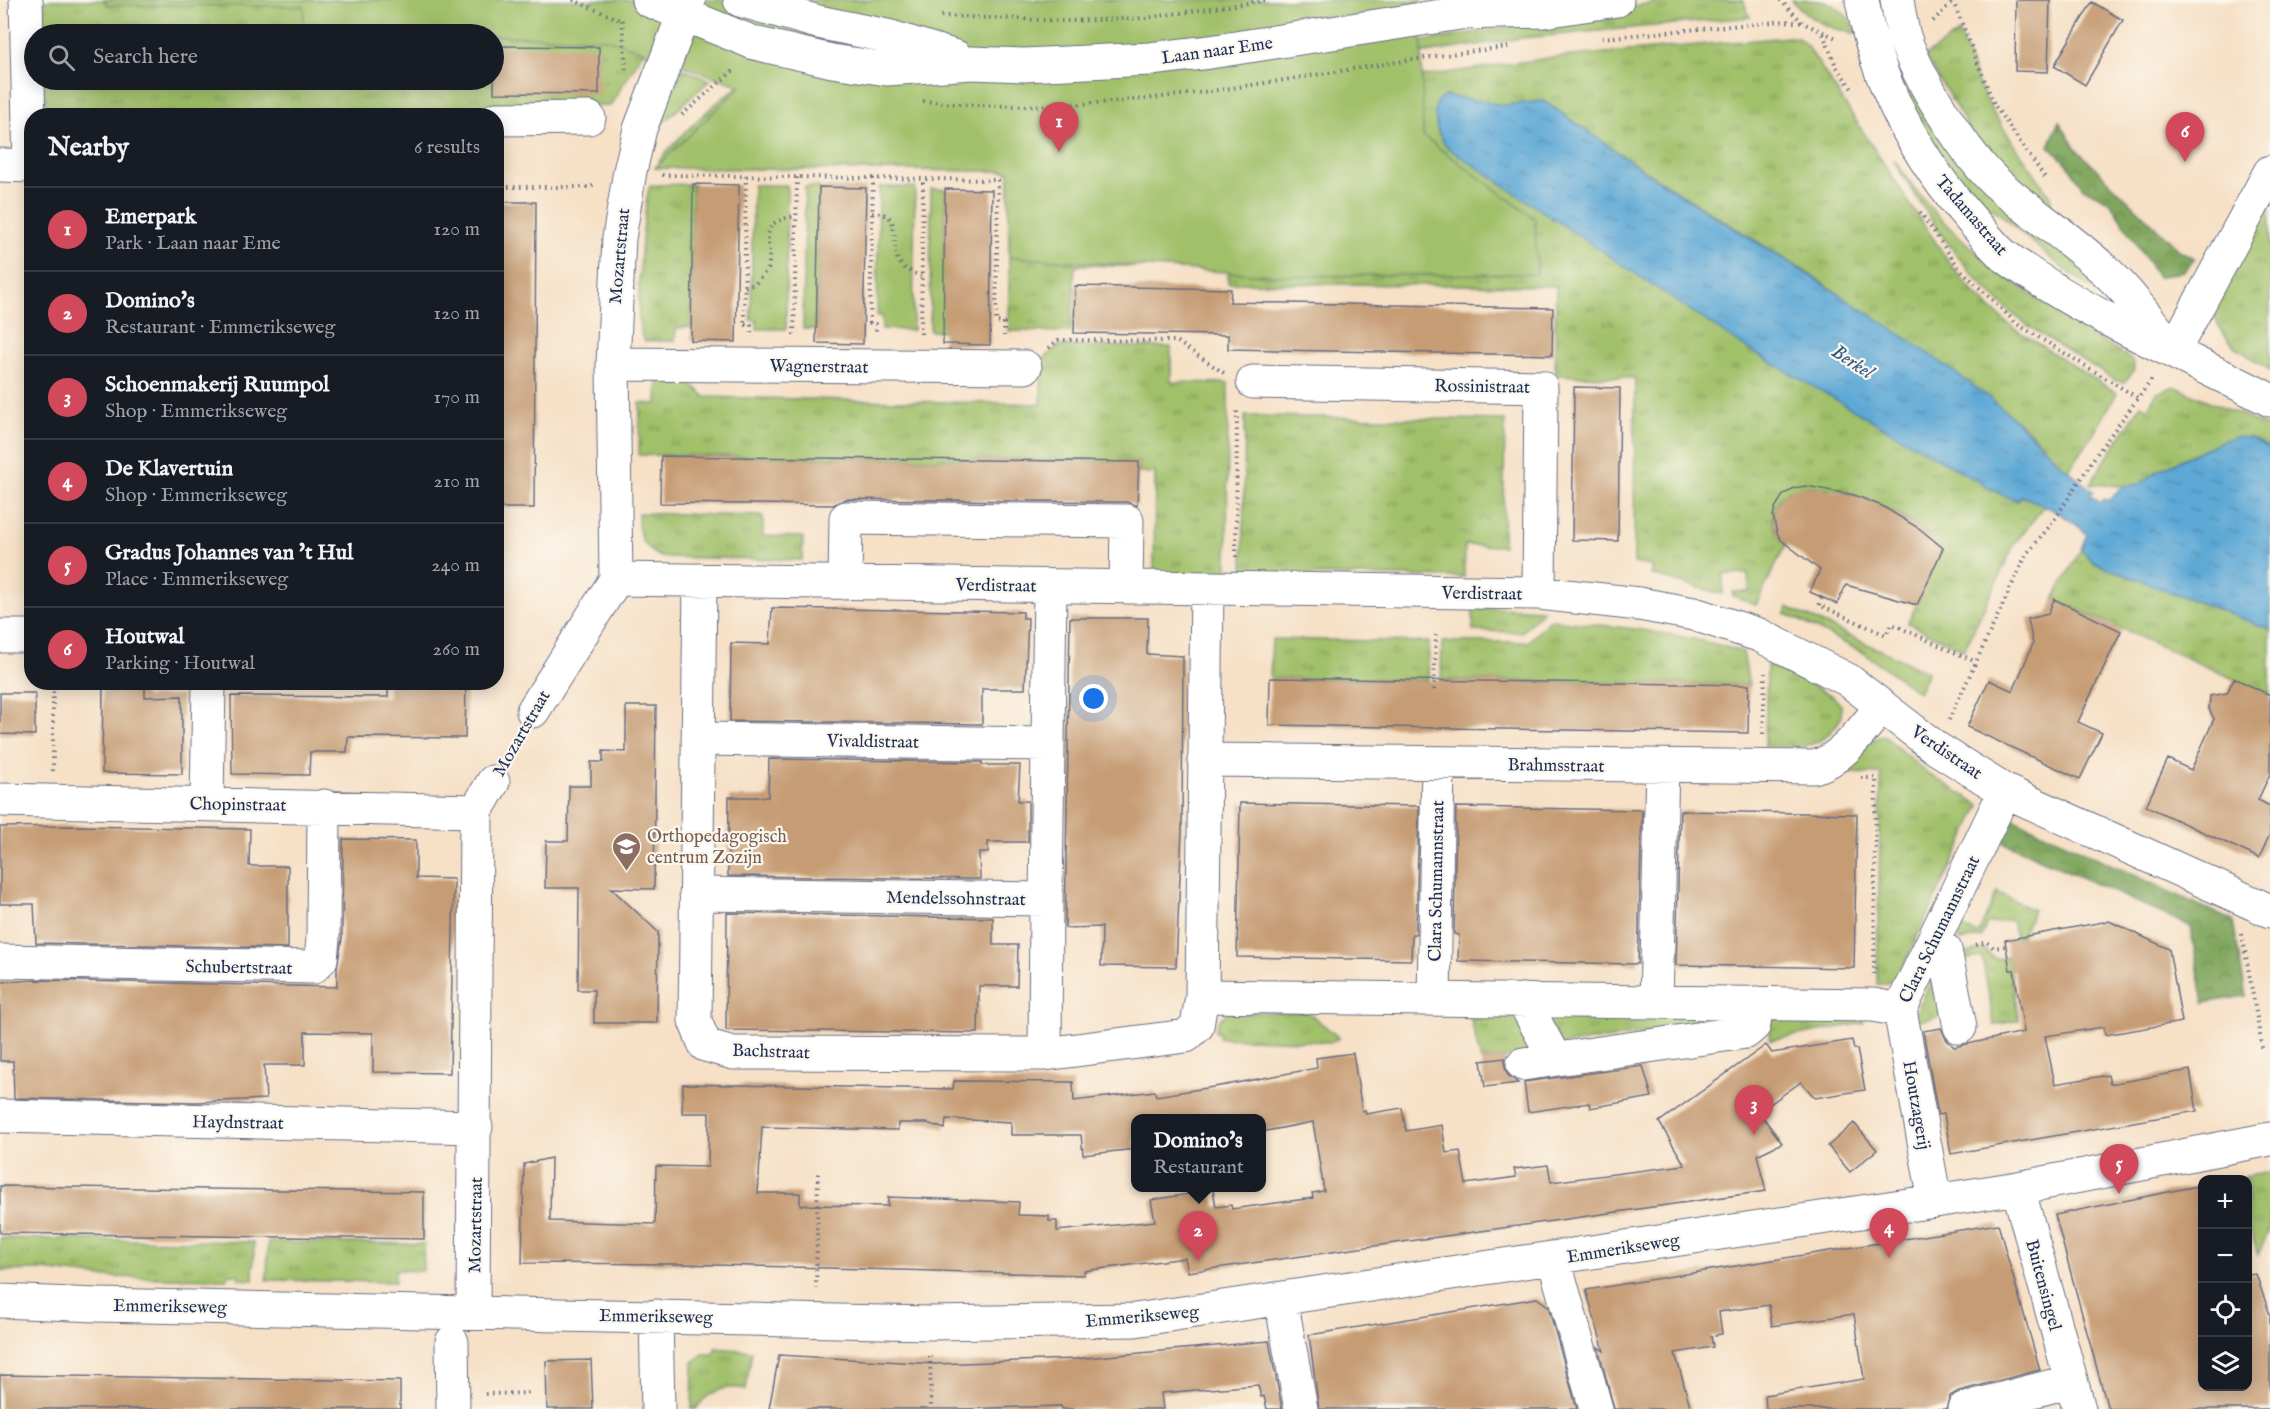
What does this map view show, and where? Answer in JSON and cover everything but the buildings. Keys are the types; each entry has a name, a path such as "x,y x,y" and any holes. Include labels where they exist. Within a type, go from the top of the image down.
{"street":[{"path":"25,24 26,0"},
{"name":"Laan naar Eme","path":"648,0 686,8 743,39 832,61 887,69 972,63 1024,65 1150,59 1210,52 1460,13 1544,11 1617,0"},
{"name":"Laan naar Eme","path":"740,0 818,22 891,37 972,63"},
{"name":"Laan naar Eme","path":"1460,13 1494,0"},
{"name":"Tadamastraat","path":"1862,0 1870,43 1883,81 1927,162 1959,205 2004,256 2091,310 2270,400"},
{"name":"Tadamastraat","path":"1897,0 1904,37 1938,103 1969,151 1998,185 2074,244 2115,280 2174,350"},
{"name":"Mozartstraat","path":"533,711 616,579 613,364 616,270 630,171 640,129 686,8"},
{"path":"21,166 24,66"},
{"path":"504,119 589,118"},
{"path":"2174,350 2270,172"},
{"name":"Wagnerstraat","path":"613,364 1014,367"},
{"name":"Rossinistraat","path":"1245,382 1541,387 1539,593"},
{"path":"845,583 846,518 1127,521 1126,587"},
{"name":"Verdistraat","path":"616,579 1539,593 1639,604 1694,614 1765,638 1848,680 1936,748 2006,791 2270,911"},
{"name":"Bachstraat","path":"700,580 695,1021 705,1045 733,1053 1045,1054 1186,1036 1197,1026 1202,996"},
{"name":"Mendelssohnstraat","path":"696,894 1046,899 1050,586"},
{"path":"1202,996 1204,760 1222,589"},
{"path":"0,636 24,636"},
{"path":"207,803 209,690"},
{"path":"1826,764 1841,753 1882,706"},
{"name":"Vivaldistraat","path":"698,739 1048,744"},
{"name":"Brahmsstraat","path":"1204,760 1762,768 1814,767 1826,764"},
{"name":"Clara Schumannstraat","path":"1434,999 1438,763"},
{"path":"1656,1002 1662,767"},
{"name":"Mozartstraat","path":"473,1311 476,1127 476,811 493,782"},
{"name":"Clara Schumannstraat","path":"1202,996 1756,1003 1887,1007 1932,944 2006,791"},
{"name":"Chopinstraat","path":"0,800 476,811"},
{"name":"Schubertstraat","path":"0,962 313,967 321,959 324,806"},
{"path":"1045,1054 1046,899"},
{"path":"1932,944 1945,950 1959,1027"},
{"path":"1523,1000 1539,1061 1746,1032 1754,1025 1756,1003"},
{"name":"Houtzagerij","path":"1887,1007 1935,1201"},
{"name":"Haydnstraat","path":"0,1116 476,1127"},
{"name":"Emmerikseweg","path":"0,1301 930,1323 1135,1320 1281,1300 2018,1188 2270,1139"},
{"name":"Buitensingel","path":"1964,1409 2075,1395 2018,1188"},
{"path":"1554,1259 1596,1409"},
{"path":"1281,1300 1301,1409"},
{"path":"656,1316 658,1409"},
{"path":"452,1342 453,1402"}],"path":[{"path":"932,15 954,18 1069,21 1134,18 1269,0"},
{"path":"1953,1 1995,105 2048,182"},
{"path":"676,121 736,67 743,39"},
{"path":"651,175 998,180 996,322 1004,323 1014,367 1058,340 1176,341 1245,382 1222,589"},
{"path":"746,176 744,325 751,325 751,365"},
{"path":"794,365 797,177"},
{"path":"873,178 870,323 876,324 875,366"},
{"path":"920,366 923,179"},
{"path":"504,187 591,187 597,181"},
{"path":"872,213 886,215 891,219 894,249 899,262 907,271 921,276"},
{"path":"745,287 755,284 768,269 766,236 770,226 780,219 796,216"},
{"path":"1936,748 2026,555 2053,522 2096,455 2174,350"},
{"path":"1822,598 1819,605 1886,635 1892,624 1976,662"},
{"path":"1434,690 1436,635"},
{"path":"1762,768 1765,638"},
{"path":"53,690 53,802"},
{"name":"Mozartstraat","path":"493,782 533,711"},
{"path":"1826,764 1842,778 1876,778 1887,1007"},
{"path":"2236,896 2263,1052"},
{"path":"816,1288 818,1171"},
{"path":"930,1323 931,1409"},
{"path":"453,1402 533,1393"}],"green space":[{"path":"44,0 537,0 645,49 610,106 593,105 504,115 504,108 45,108 45,90 504,90 504,24 44,24"},
{"path":"104,0 1421,0 1423,136 1535,219 1537,274 1281,276 1009,257 1009,171 655,168 741,86 608,39 504,36 504,24 303,24 304,6 107,5"},
{"path":"1671,0 1743,0 1750,17 1522,38 1413,55 1411,43"},
{"path":"1791,0 1822,2 1838,8 1851,22 1857,33 1838,30 1821,23"},
{"path":"1959,33 1978,83 1993,113 2050,196 2052,204 2048,213 1988,160 1925,56"},
{"path":"1798,38 1808,47 1915,212 1954,269 1976,295 2013,328 2117,393 2094,433 2067,472 2027,429 1992,401 1817,279 1654,177 1543,101 1505,105 1445,96 1438,111 1437,128 1448,148 2018,501 2021,496 2045,505 2015,543 1964,650 1908,623 1942,548 1919,528 1900,516 1866,499 1847,493 1828,488 1810,487 1794,489 1781,497 1774,511 1773,520 1779,537 1786,544 1756,605 1733,596 1733,592 1749,592 1748,574 1723,574 1723,594 1651,575 1653,567 1634,563 1635,378 1555,375 1556,286 1228,283 1228,269 1082,265 1075,267 1071,332 1009,331 1009,171 655,168 695,122 722,99 742,86 1413,78 1549,58"},
{"path":"1907,65 2116,296 2112,302 2062,268 1999,213 1958,186 1889,68"},
{"path":"683,69 710,80 661,125 658,124"},
{"path":"2059,121 2075,148 2179,250 2195,259 2183,271 2158,278 2110,202 2083,188 2068,165 2049,146"},
{"path":"1893,159 1936,214 1980,255 2027,292 2128,357 2134,363 2134,371 2124,382 2116,381 2047,338 2020,320 1991,294 1945,240"},
{"path":"693,184 691,327 676,328 675,341 645,341 641,332 639,293 644,219 649,188 652,185"},
{"path":"753,185 787,185 786,329 757,329 757,321 751,320"},
{"path":"805,187 819,187 816,329 803,329"},
{"path":"879,187 915,187 913,330 882,329 882,316 877,316"},
{"path":"931,189 945,189 944,331 930,331"},
{"path":"2270,200 2270,370 2240,350 2225,336 2214,316 2210,302"},
{"path":"1058,346 1171,347 1171,382 1228,383 1227,576 1172,574 1154,570 1155,473 1139,473 1139,462 639,455 640,403 657,404 658,377 685,377 705,397 1041,404 1042,360"},
{"path":"2174,386 2270,428 2270,448 2249,438 2221,441 2158,471 2139,484 2124,486 2090,484 2141,405 2147,409 2157,393"},
{"path":"1245,416 1505,420 1503,546 1465,545 1464,577 1243,574"},
{"path":"638,513 763,516 763,536 803,537 802,560 661,557 649,549 642,539 638,527"},
{"path":"2081,549 2094,563 2270,629 2270,695 2054,599"},
{"path":"1473,607 1543,610 1522,632 1473,631"},
{"path":"1787,607 1928,672 1918,692 1864,653 1785,613"},
{"path":"1550,620 1623,627 1695,639 1743,652 1749,685 1441,680 1442,642 1528,642"},
{"path":"1272,639 1429,642 1428,680 1270,678"},
{"path":"1767,663 1833,696 1841,705 1841,718 1825,737 1799,747 1765,746"},
{"path":"1883,735 1927,773 1980,805 1898,977 1885,984 1877,984 1881,774 1843,773 1860,751 1871,741"},
{"path":"2014,819 2233,921 2246,996 2204,1003 2190,926 1998,840"},
{"path":"1997,892 2033,910 2021,937 2016,938 2012,920 1987,924 1981,937 1959,941 1958,926 1978,934"},
{"path":"1984,949 1995,959 2008,957 2019,1020 1994,1025 1982,957 1962,960 1961,954"},
{"path":"1934,976 1943,1016 1913,1022 1913,1018"},
{"path":"1227,1012 1308,1012 1339,1038 1332,1042 1219,1038 1219,1032 1215,1032 1218,1022"},
{"path":"1469,1012 1515,1012 1536,1054 1481,1061"},
{"path":"1542,1012 1735,1016 1734,1021 1562,1045"},
{"path":"1770,1016 1863,1019 1864,1023 1770,1040"},
{"path":"2270,1172 2270,1228 2258,1255 2252,1236 2252,1175"},
{"path":"0,1238 254,1242 253,1280 239,1279 239,1275 228,1274 227,1279 103,1277 43,1270 0,1271"},
{"path":"268,1242 424,1244 423,1271 395,1270 395,1282 267,1280"},
{"path":"715,1348 752,1351 746,1389 731,1388 718,1391 706,1398 696,1409 692,1409 693,1362 703,1354 714,1354"}],"water":[{"name":"Berkel","path":"1445,96 1505,105 1543,101 1655,178 1868,313 1951,370 2005,411 2093,491 2090,495 2101,503 2104,499 2109,500 2124,486 2139,484 2158,471 2221,441 2235,437 2249,438 2270,448 2270,629 2094,563 2081,549 2087,534 2065,516 2021,496 2017,501 1996,492 1748,349 1448,148 1438,132 1435,115 1436,102"}],"place":[{"name":"Emerpark","path":"1059,152"},
{"name":"Houtwal","path":"2185,162"},
{"name":"Orthopedagogisch centrum Zozijn","path":"626,872"},
{"name":"Schoenmakerij Ruumpol","path":"1754,1135"},
{"name":"Gradus Johannes van 't Hul","path":"2119,1194"},
{"name":"De Klavertuin","path":"1889,1258"},
{"name":"Domino's","path":"1198,1261"}]}
